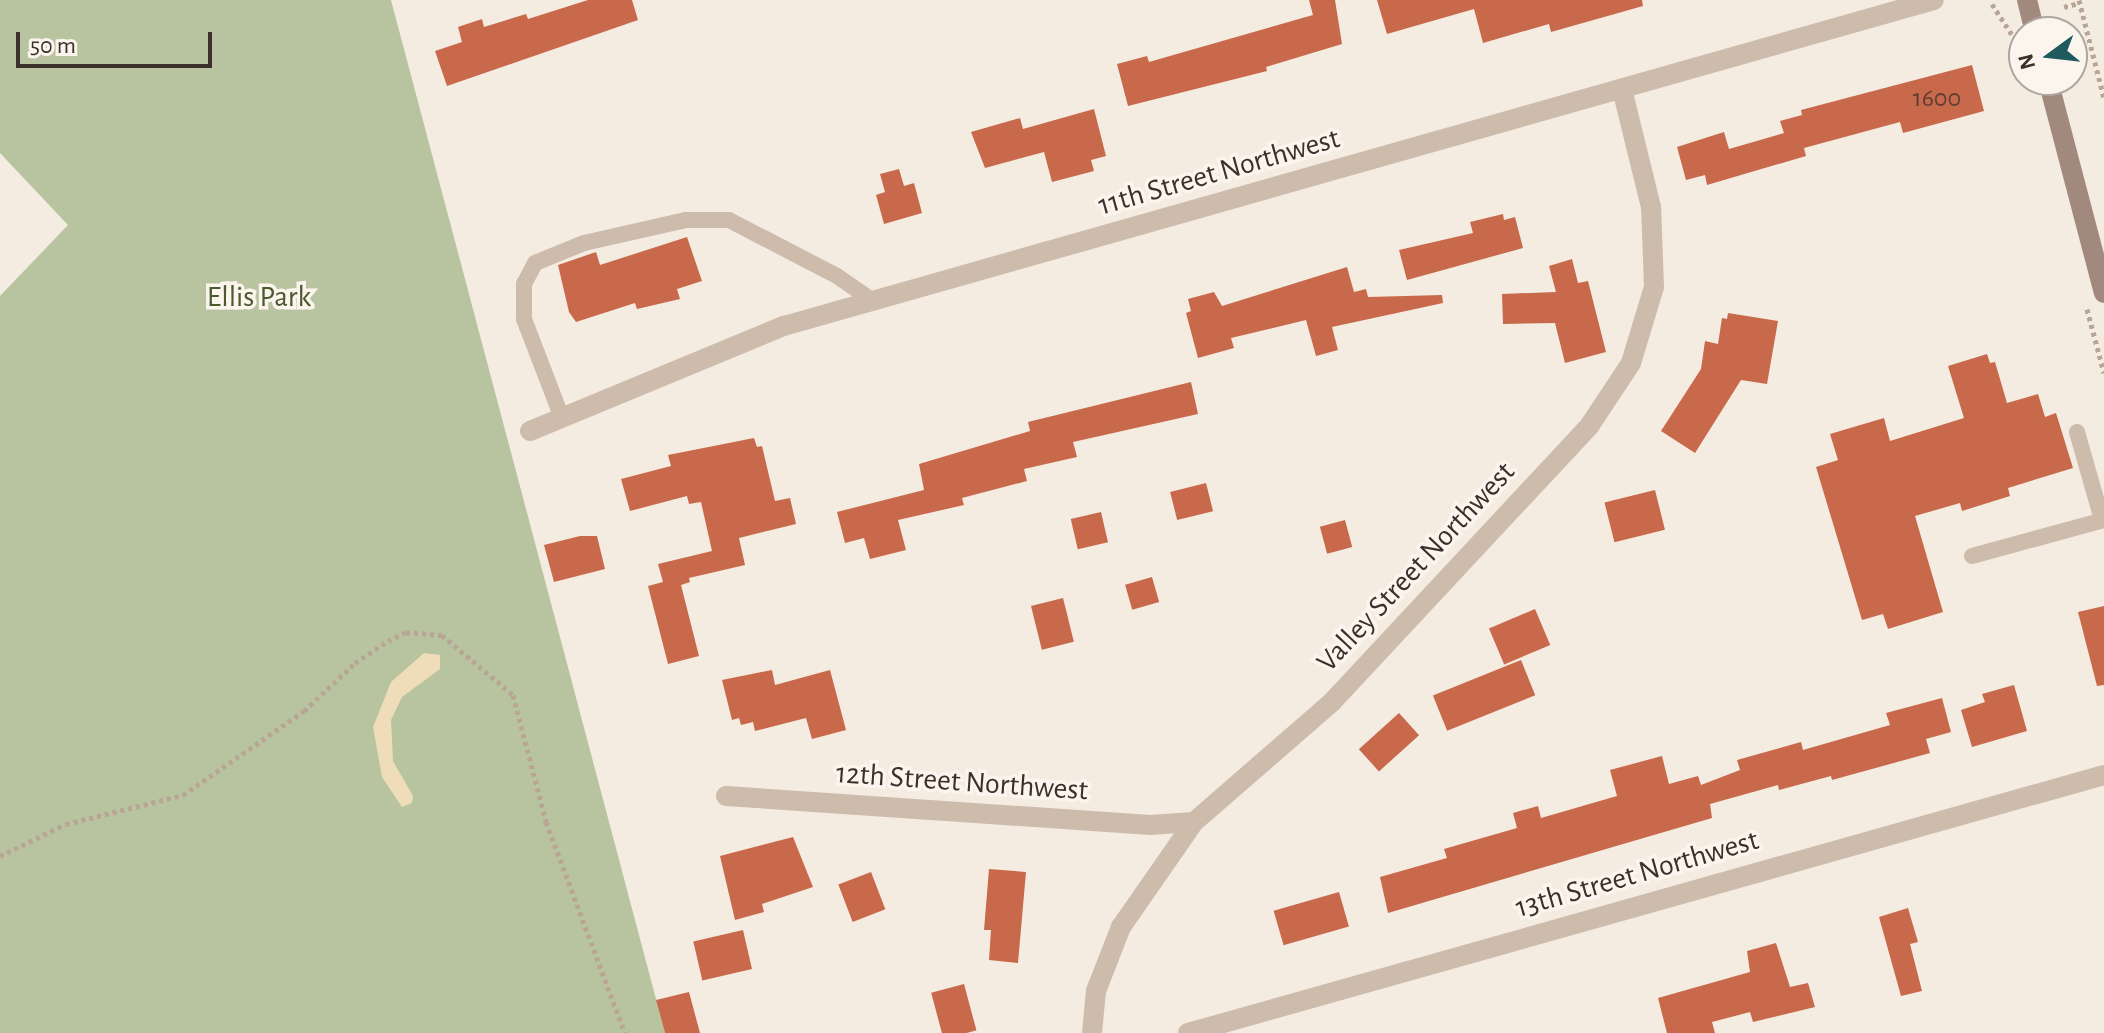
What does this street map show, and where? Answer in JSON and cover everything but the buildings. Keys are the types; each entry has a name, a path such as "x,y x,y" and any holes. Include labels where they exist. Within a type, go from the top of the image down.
{"street":[{"name":"11th Street Northwest","path":"530,431 784,326 1934,0"},
{"name":"Valley Street Northwest","path":"1092,1033 1096,991 1121,927 1194,822 1332,702 1590,425 1631,363 1654,287 1651,207 1622,89"},
{"path":"2052,96 2104,293"},
{"name":"13th Street Northwest","path":"1188,1033 2104,775"},
{"name":"12th Street Northwest","path":"726,796 1139,825 1194,822"}],"lane":[{"path":"562,418 524,319 524,284 535,263 584,243 686,220 729,220 837,276 873,301"},
{"path":"1972,556 2103,520 2077,432"}],"path":[{"path":"2064,7 2079,1 2104,98"},
{"path":"0,856 66,824 183,795 304,711 355,663 388,641 406,632 442,635 513,695 546,822 625,1033"}],"green space":[{"name":"Ellis Park","path":"0,0 391,0 665,1033 0,1033 0,296 68,225 0,153"}],"sand":[{"path":"424,653 440,655 440,669 402,697 391,720 393,761 413,796 412,803 402,807 382,777 373,727 391,682"}]}
